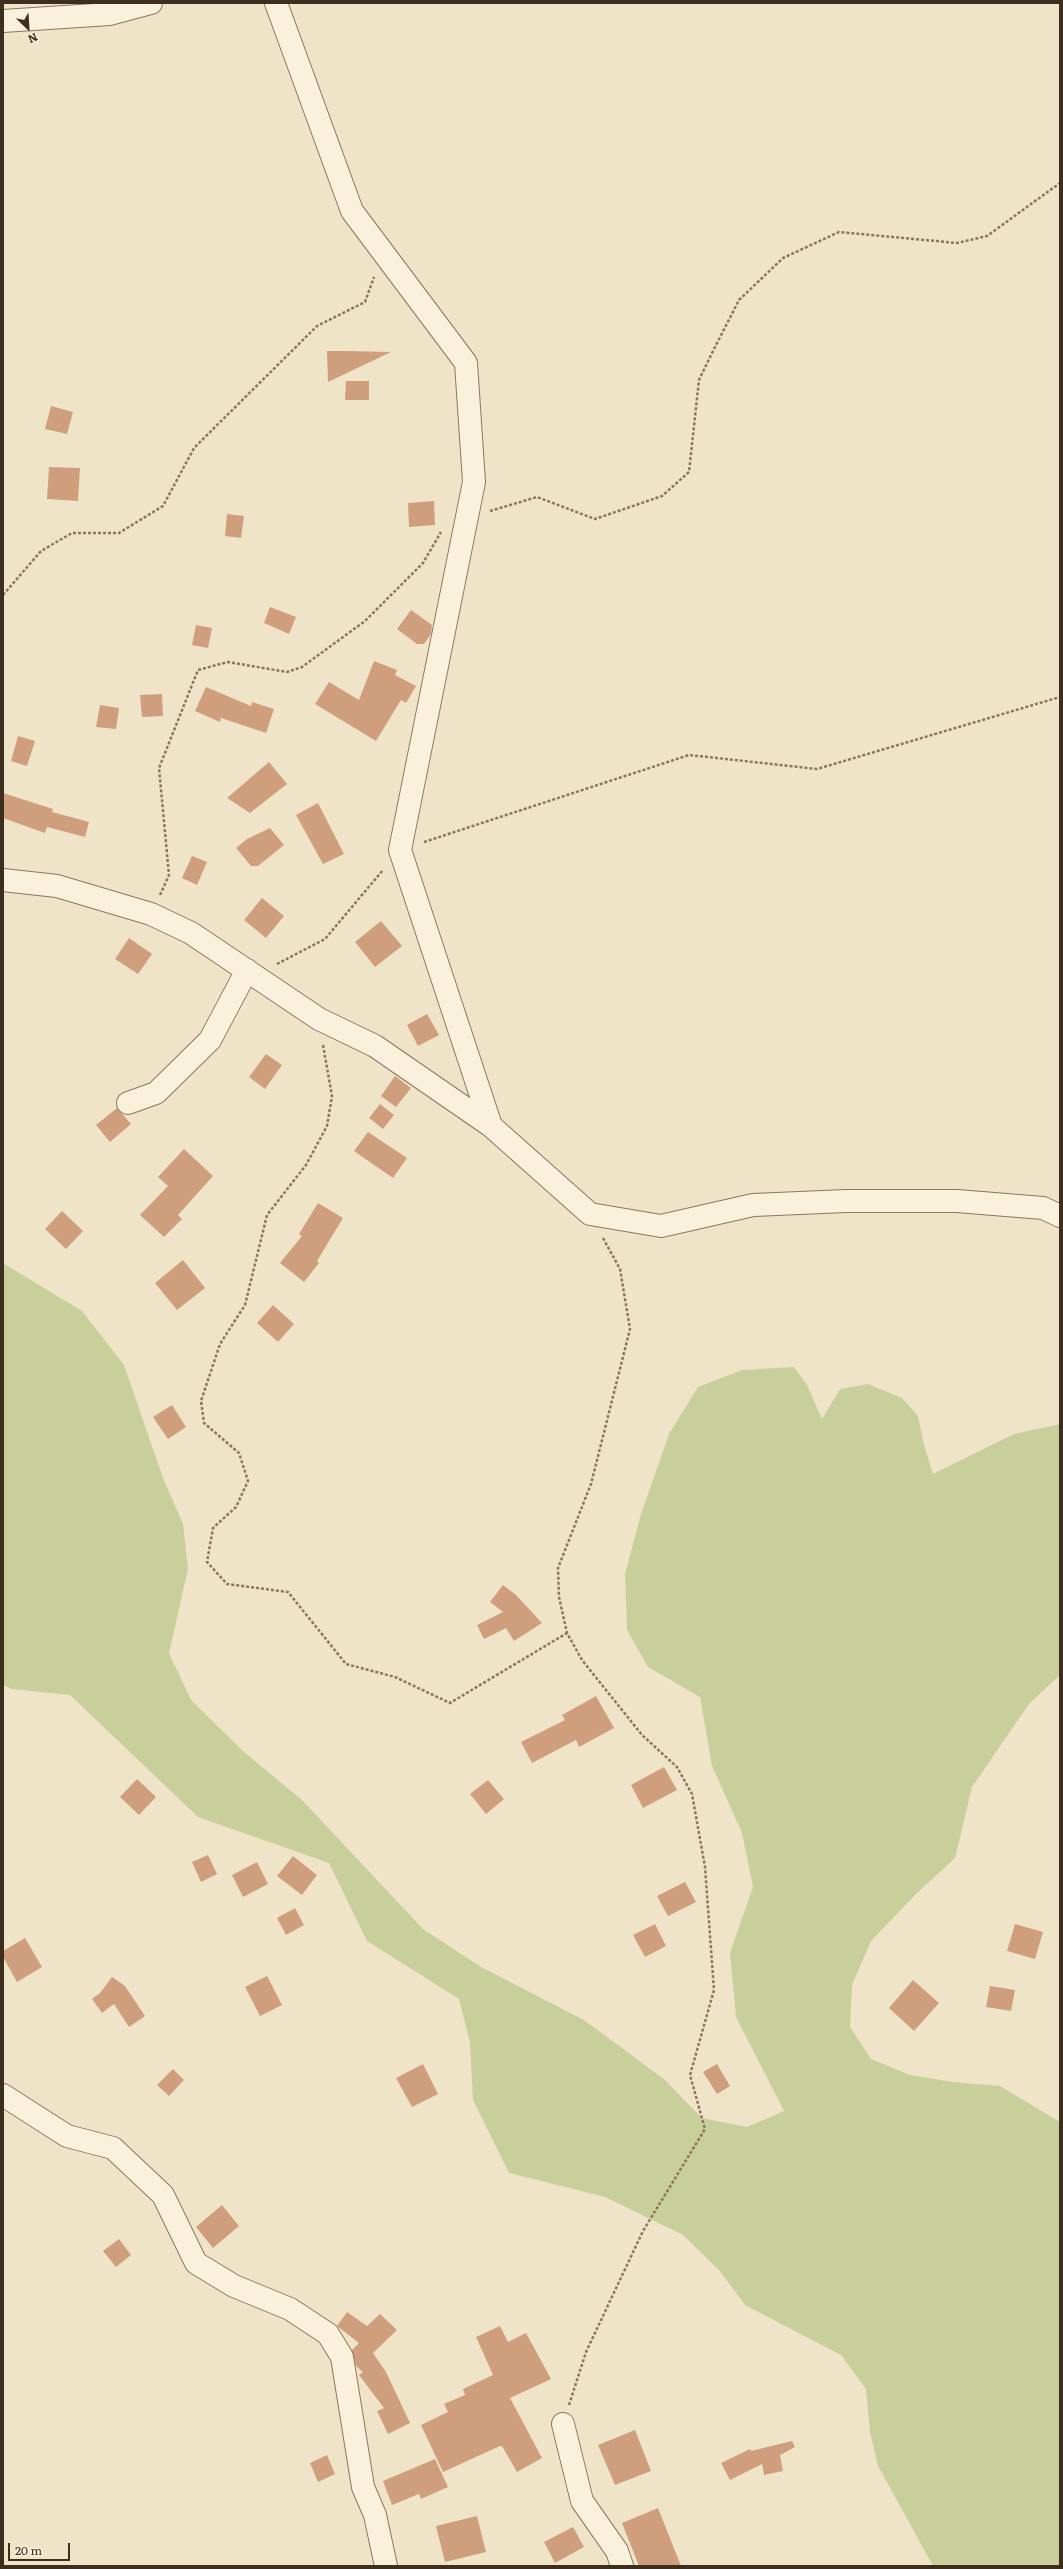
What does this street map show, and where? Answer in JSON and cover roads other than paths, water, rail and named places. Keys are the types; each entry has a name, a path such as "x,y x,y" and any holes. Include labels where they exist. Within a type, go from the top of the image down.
{"street":[{"path":"3,21 110,14 151,3"},
{"path":"276,3 352,211 466,363 474,482 400,850 491,1126"},
{"path":"3,880 57,886 151,914 192,933 319,1019 375,1046 491,1126 590,1214 661,1226 753,1205 846,1201 957,1201 1043,1208 1060,1216"},
{"path":"128,1103 156,1093 210,1040 247,970"},
{"path":"3,2095 67,2136 113,2148 164,2195 196,2262 234,2286 290,2308 328,2334 342,2357 363,2487 375,2515 386,2566"},
{"path":"563,2424 582,2501 617,2551 622,2566"}]}
